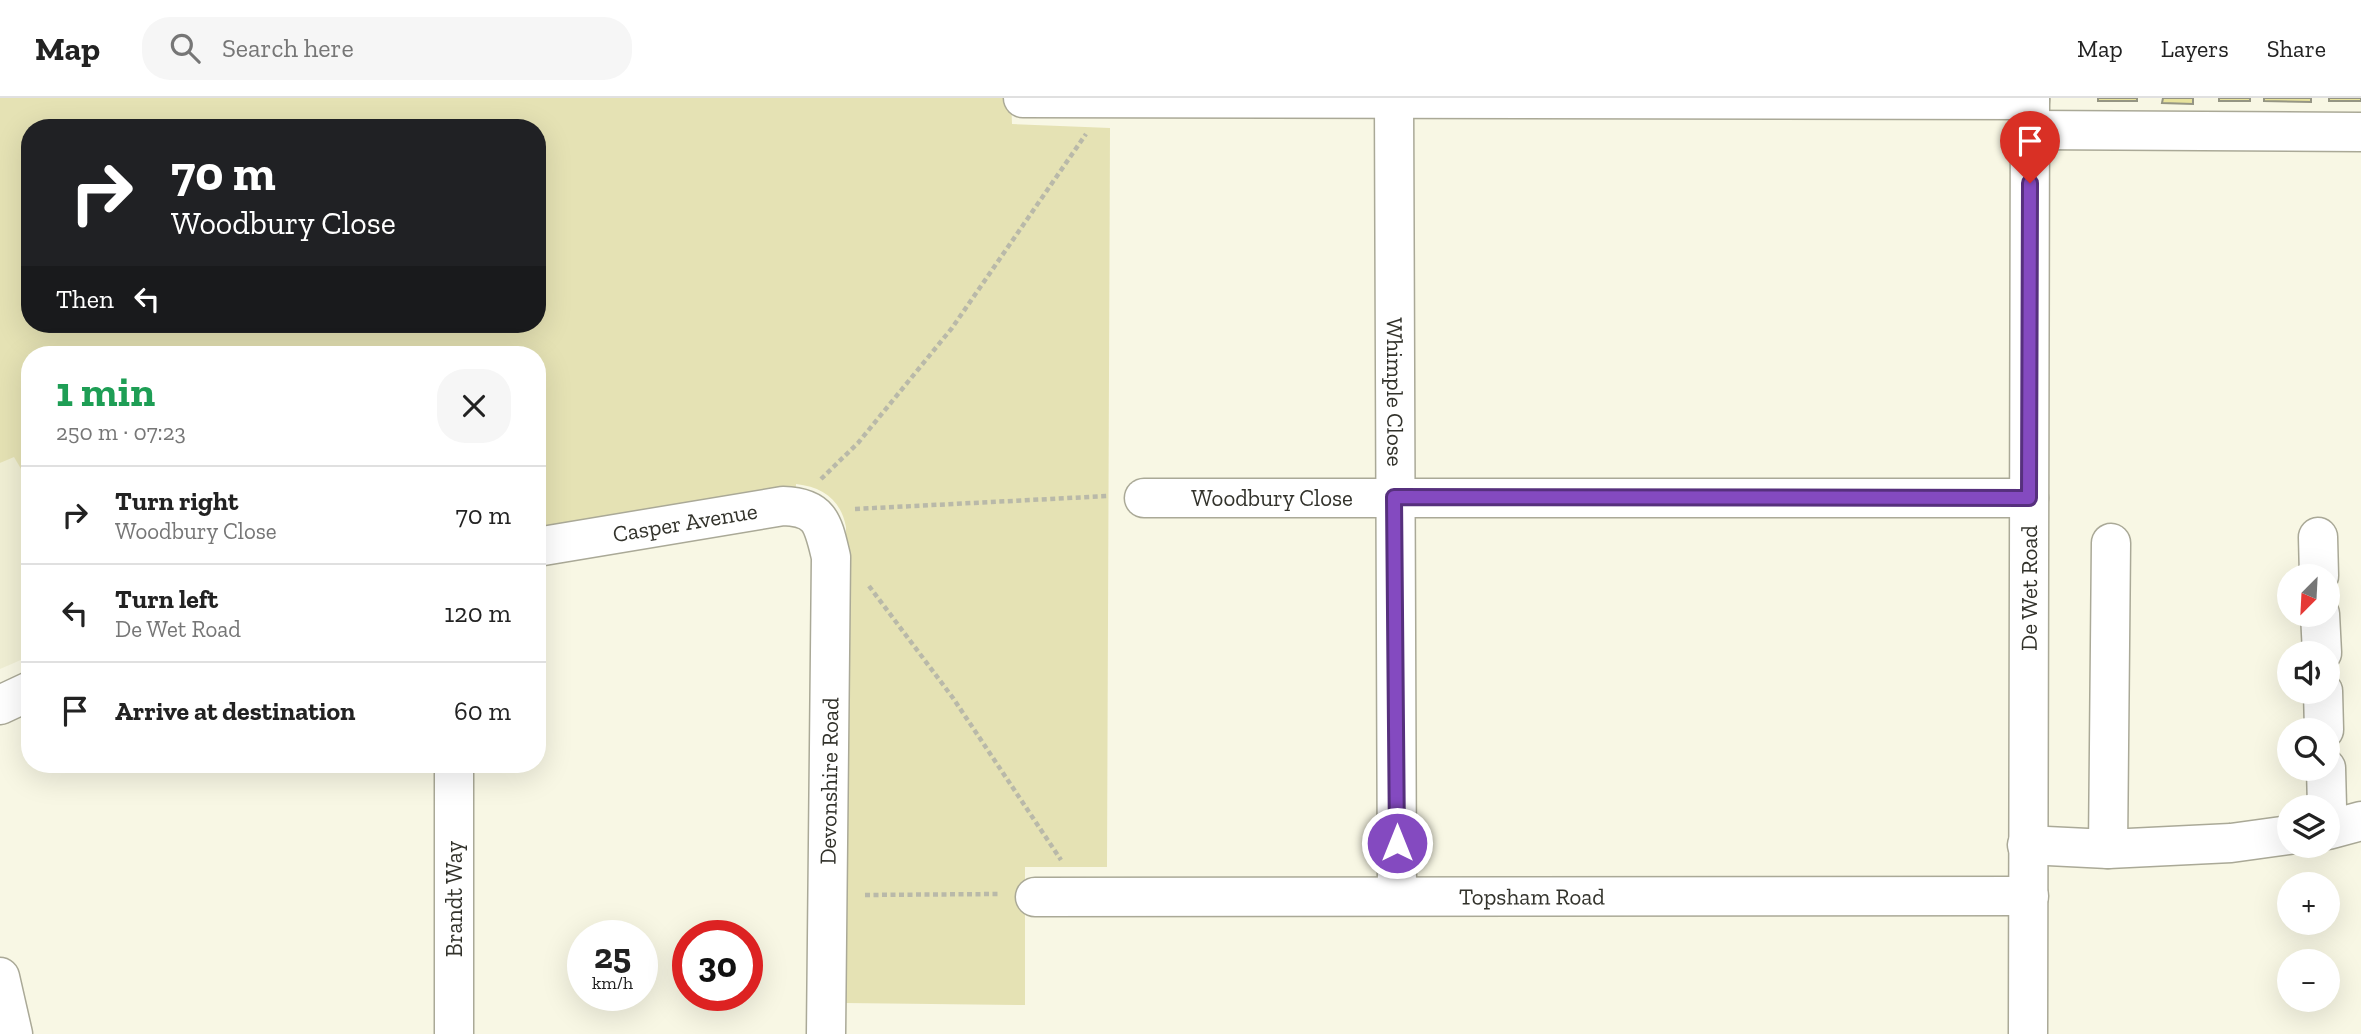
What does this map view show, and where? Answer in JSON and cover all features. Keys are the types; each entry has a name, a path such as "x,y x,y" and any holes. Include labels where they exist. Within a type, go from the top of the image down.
{"street":[{"path":"1023,98 2030,109 2361,132"},
{"name":"Whimple Close","path":"1394,100 1397,896"},
{"name":"De Wet Road","path":"2028,1034 2030,109"},
{"name":"Woodbury Close","path":"1144,498 2029,498"},
{"name":"Casper Avenue","path":"546,546 783,506 817,526"},
{"name":"Devonshire Road","path":"817,526 828,898 826,1034"},
{"path":"2318,537 2319,564"},
{"path":"2108,849 2111,543"},
{"path":"0,705 21,695"},
{"name":"Brandt Way","path":"454,773 454,1034"},
{"path":"2340,827 2361,821"},
{"path":"2027,845 2108,849 2231,844 2277,837"},
{"name":"Topsham Road","path":"1035,897 2029,896"},
{"path":"0,977 13,1034"}],"path":[{"path":"817,526 825,474 858,443 952,328 1091,127 1101,98"},
{"path":"817,526 852,510 1107,496 1144,498"},
{"path":"817,526 859,573 953,698 1065,865 1073,897"},
{"path":"828,898 981,893 1035,897"}],"shaded area":[{"path":"0,98 1011,98 1012,124 1110,128 1107,867 1025,867 1025,1005 845,1003 846,527 840,509 822,492 796,484 795,510 546,551 546,346 21,346 21,469 14,457 0,463"},
{"path":"14,456 21,468 21,660 0,669 0,463"}],"building":[{"path":"2098,98 2137,98 2137,101 2098,101"},
{"path":"2163,98 2193,98 2193,104 2162,103"},
{"path":"2219,98 2250,98 2250,101 2219,101"},
{"path":"2264,98 2311,98 2311,102 2264,101"},
{"path":"2329,98 2361,98 2361,101 2329,101"}],"route":[{"path":"1397,843 1394,497 2029,498 2030,183"}]}
